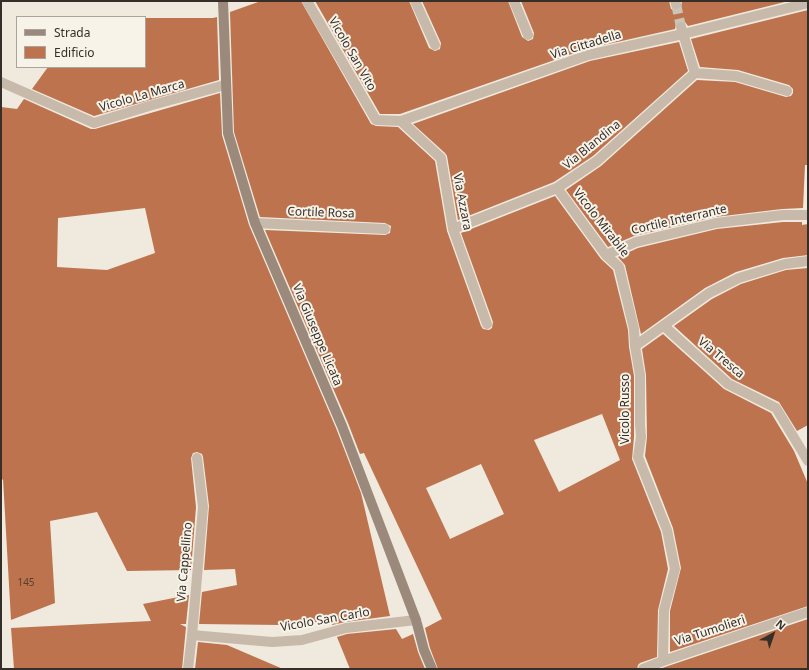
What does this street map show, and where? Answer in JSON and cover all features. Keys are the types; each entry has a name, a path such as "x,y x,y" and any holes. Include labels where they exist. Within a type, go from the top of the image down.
{"street":[{"name":"Via Giuseppe Licata","path":"223,1 228,133 255,223 342,426 416,620 424,650 432,669"},
{"name":"Vicolo San Vito","path":"307,1 376,120"},
{"path":"415,1 435,45"},
{"path":"514,1 528,35"},
{"name":"Via Cittadella","path":"376,120 401,121 588,55 682,31 808,3"},
{"path":"682,31 695,73 736,76 787,91"},
{"name":"Via Blandina","path":"453,229 558,188 597,161 695,73"},
{"name":"Vicolo La Marca","path":"1,82 94,123 226,85"},
{"name":"Via Azzara","path":"401,121 441,158 453,229 488,324"},
{"name":"Vicolo Mirabile","path":"558,188 606,255 619,267 634,329 635,346"},
{"name":"Cortile Interrante","path":"606,255 636,242 716,223 783,215 808,215"},
{"name":"Cortile Rosa","path":"255,223 385,229"},
{"path":"635,346 709,293 739,278 785,264 808,261"},
{"name":"Via Tresca","path":"664,326 728,384 776,408 808,460"},
{"name":"Vicolo Russo","path":"635,346 640,375 640,425 642,437 638,458 667,530 675,569 664,610 663,661"},
{"name":"Via Cappellino","path":"188,669 203,507 197,458"},
{"name":"Via Tumolieri","path":"643,669 808,612"},
{"name":"Vicolo San Carlo","path":"192,635 272,642 302,640 346,628 416,620"}],"building":[{"path":"261,1 301,1 371,124 376,126 398,127 435,161 447,231 483,329 489,330 492,328 493,322 461,233 555,196 601,259 613,270 628,330 629,347 634,376 634,437 632,459 661,532 668,569 658,610 657,657 640,663 637,669 438,669 430,648 425,628 442,619 364,453 360,454 265,230 385,235 390,233 391,226 385,223 260,217 234,132 230,12","holes":["602,414 620,460 559,492 534,440","481,464 504,514 450,539 426,488"]},
{"path":"315,1 409,1 429,48 435,51 440,49 441,43 422,1 508,1 522,37 528,41 533,39 534,33 521,1 669,1 671,9 675,10 681,8 682,1 789,1 688,26 685,22 679,21 676,23 675,29 586,49 400,114 380,114"},
{"path":"808,10 808,165 805,165 803,208 715,217 634,236 608,247 566,190 601,166 697,80 735,82 786,97 791,96 793,93 793,89 789,85 738,70 700,67 691,39"},
{"path":"217,17 219,80 94,116 32,89 47,68 146,68 146,18"},
{"path":"679,42 688,71 593,156 554,182 458,220 447,156 413,124 590,61"},
{"path":"220,93 222,135 249,225 336,428 361,493 390,616 332,625 331,621 281,625 199,624 202,592 237,585 235,569 204,570 209,506 203,457 202,454 197,452 193,453 191,458 196,507 191,570 127,571 97,512 50,521 55,603 11,620 3,479 2,480 1,107 17,109 24,99 91,129","holes":["145,208 155,253 107,270 57,267 58,218"]},
{"path":"783,222 802,222 802,225 808,224 808,255 783,258 736,272 705,288 641,334 625,265 618,257 638,248 717,229"},
{"path":"808,268 808,425 797,431 779,402 732,379 674,326 712,299 741,284 786,270"},
{"path":"663,334 724,389 771,413 794,451 808,484 808,606 670,652 670,611 681,568 673,528 645,456 647,437 646,375 642,349"},
{"path":"189,595 186,624 180,624 186,627 182,669 14,669 11,628 151,621 143,604"},
{"path":"808,619 808,669 660,669 665,667"},
{"path":"396,629 402,639 413,634 425,669 350,669 337,637 347,634"},
{"path":"198,642 227,645 283,669 195,669"}],"tunnel":[{"path":"676,4 681,27"}]}
